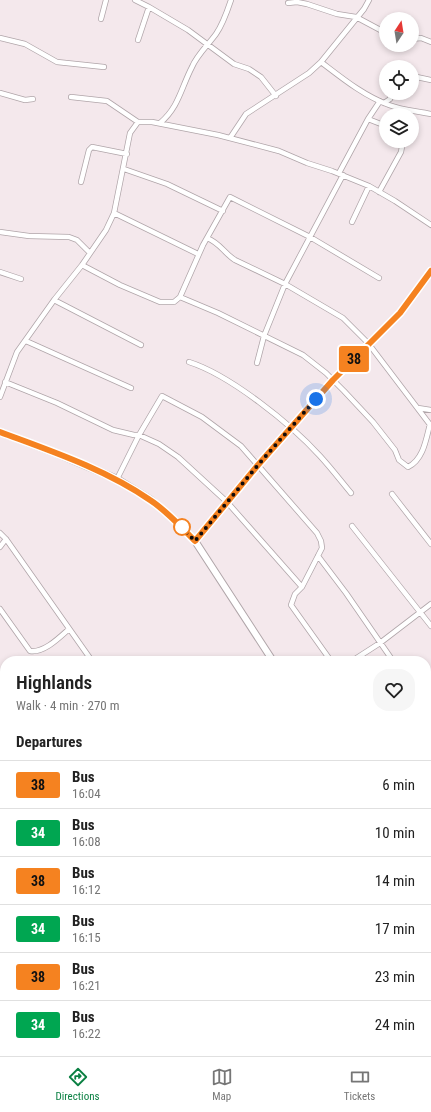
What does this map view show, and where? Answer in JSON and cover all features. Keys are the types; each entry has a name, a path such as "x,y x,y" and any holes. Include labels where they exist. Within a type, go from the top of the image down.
{"street":[{"path":"101,20 106,0"},
{"path":"135,0 188,30 234,64 249,69 261,77 276,96"},
{"path":"160,123 169,116 175,107 192,66 216,34 226,16 231,0"},
{"path":"230,138 246,114 276,96 309,73 321,62 369,0"},
{"path":"288,3 297,2 307,4 337,14 356,17 379,28"},
{"path":"138,40 149,7"},
{"path":"0,38 30,46 51,60 57,62 104,67"},
{"path":"419,38 431,42"},
{"path":"321,62 360,90 382,102 412,111 431,114"},
{"path":"419,77 431,80"},
{"path":"0,93 25,100 33,99"},
{"path":"71,97 107,101 138,122 146,121 160,123 230,138 279,151 369,186 431,225"},
{"path":"257,363 264,336 285,284 310,237 368,119 382,102 387,100"},
{"path":"368,119 379,123"},
{"path":"0,397 17,352 54,300 82,265 106,230 114,213 127,154 130,132 138,122"},
{"path":"81,182 89,150 92,148 127,154"},
{"path":"379,192 402,148"},
{"path":"124,169 167,184 223,211"},
{"path":"352,222 369,186"},
{"path":"82,265 120,285 160,302 174,302 180,297 198,254 230,196 310,237 379,278"},
{"path":"114,213 198,254"},
{"path":"0,232 29,236 69,237 77,240 90,253"},
{"path":"180,297 303,355 333,380 373,422 395,450 399,460 408,468 414,465 419,458 430,424 368,343 343,318 285,284 235,260 228,255 218,243 207,238"},
{"path":"195,541 258,465 333,380 409,302 431,271"},
{"path":"0,272 21,279"},
{"path":"54,300 141,344"},
{"path":"26,341 131,388"},
{"path":"189,362 243,390 291,428 319,455 351,494"},
{"path":"5,382 57,403 113,430 139,435 159,444 178,457 227,502 302,587"},
{"path":"117,479 139,435 162,396 202,417 241,446 317,533 321,541 322,548 302,587 295,594 291,605 328,656"},
{"path":"418,408 431,410"},
{"path":"0,432 58,454 117,479 151,500 171,516 195,541 270,656"},
{"path":"392,494 431,544"},
{"path":"352,526 431,626"},
{"path":"0,534 6,539 88,656"},
{"path":"0,547 6,539"},
{"path":"318,556 346,593 389,656"},
{"path":"360,656 380,643 431,604"},
{"path":"0,609 30,652 40,650 60,637 69,629"}],"bus line":[{"name":"38","path":"0,432 58,454 117,479 151,500 171,516 195,541 258,465 333,380 368,343 400,313 431,271"}],"route":[{"path":"182,527 179,525 195,541 206,526 316,399"}]}
